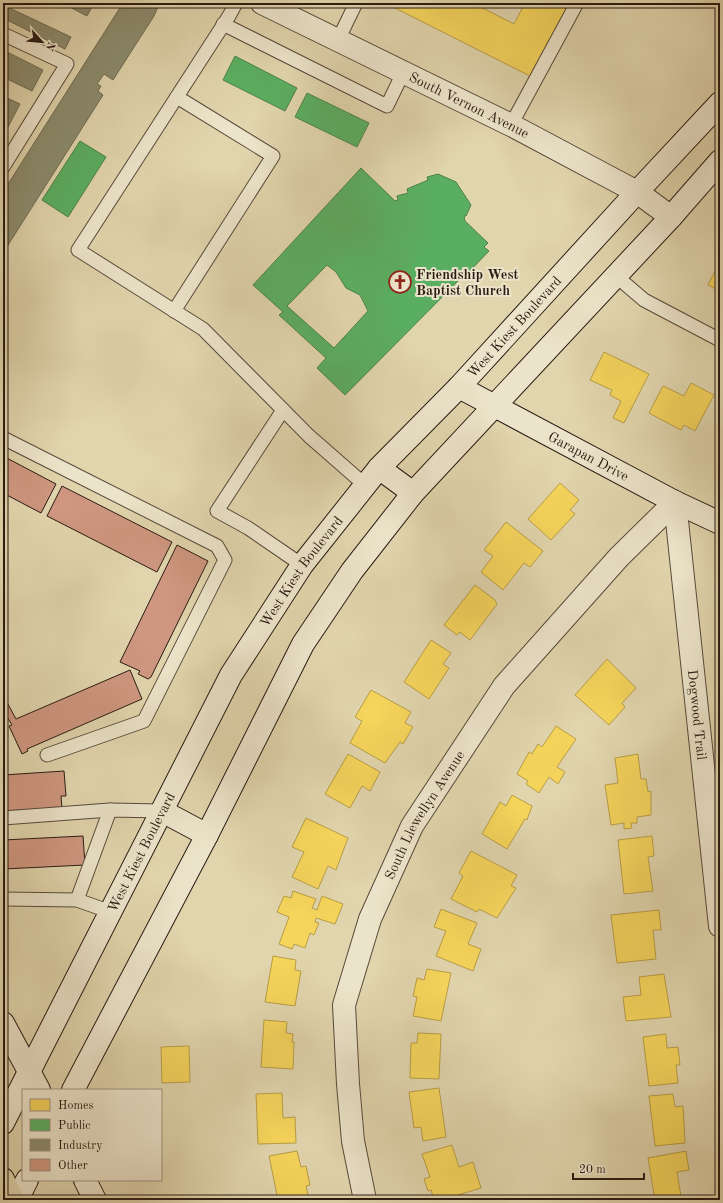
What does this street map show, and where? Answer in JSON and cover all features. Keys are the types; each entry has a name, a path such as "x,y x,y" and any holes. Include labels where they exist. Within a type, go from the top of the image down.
{"highway":[{"path":"3,1179 13,1200"}],"main road":[{"name":"South Vernon Avenue","path":"262,3 511,125 637,192 671,217"},
{"name":"West Kiest Boulevard","path":"34,1081 111,912 231,675 302,565 379,468 459,386 720,104"},
{"path":"74,1089 207,835 303,644 352,571 413,493 671,217 720,161"},
{"name":"Garapan Drive","path":"459,386 675,502 720,522"},
{"path":"379,468 413,493"},
{"name":"Dogwood Trail","path":"675,502 720,926"},
{"name":"South Llewellyn Avenue","path":"365,1200 353,1141 348,1084 344,1005 370,919 412,826 504,686 619,557 675,502"},
{"path":"162,811 207,835"},
{"path":"3,1023 34,1081"},
{"name":"West Kiest Boulevard","path":"3,1123 22,1097"},
{"path":"17,1200 26,1181"},
{"path":"86,1181 95,1200"}],"lane":[{"path":"236,3 78,250 204,329 308,436 365,485"},
{"path":"338,40 356,3"},
{"path":"511,125 576,3"},
{"path":"223,24 387,106 403,73"},
{"path":"3,34 66,64 3,167"},
{"path":"174,311 273,156 176,97"},
{"path":"616,276 644,300 720,340"},
{"path":"283,410 217,511 248,528 302,565"},
{"path":"3,438 217,546 225,560 144,721 47,755"},
{"path":"77,900 110,810"},
{"path":"3,818 110,810 162,811"},
{"path":"3,899 77,900 111,912"}],"building: Homes":[{"path":"385,3 473,3 514,24 525,3 569,3 532,77"},
{"path":"720,261 720,291 708,285"},
{"path":"604,352 649,374 624,423 613,418 621,401 610,395 612,390 590,380"},
{"path":"691,383 714,395 695,431 684,425 681,430 649,413 663,386 684,396"},
{"path":"720,425 720,438 715,435"},
{"path":"560,483 579,500 570,510 575,514 551,540 528,519"},
{"path":"506,522 543,551 530,567 524,563 503,590 481,572 493,556 484,550"},
{"path":"475,585 495,600 497,604 470,640 460,632 457,635 444,625"},
{"path":"431,640 451,653 443,664 449,668 429,699 404,682"},
{"path":"607,659 636,688 622,703 625,707 609,725 575,695"},
{"path":"371,690 411,712 405,723 413,727 403,744 400,742 385,763 350,743 362,721 355,717"},
{"path":"556,726 576,739 557,767 565,772 558,784 549,777 539,793 526,784 528,781 517,774 529,752 532,754 538,744 542,747"},
{"path":"348,754 380,772 370,791 362,786 350,808 325,794"},
{"path":"638,754 641,779 646,779 648,792 651,791 651,815 637,817 637,823 631,823 632,828 624,829 624,823 611,825 605,785 618,783 615,758"},
{"path":"512,795 532,806 527,820 525,819 507,849 482,834 500,802 506,806"},
{"path":"306,818 348,838 336,870 328,866 318,889 292,877 304,852 292,847"},
{"path":"652,836 654,856 648,857 653,891 624,894 618,840"},
{"path":"471,851 517,875 511,886 516,888 497,918 479,909 477,912 451,899 463,876 459,873"},
{"path":"293,891 316,899 312,908 317,910 322,896 343,904 335,924 316,918 315,922 319,923 314,935 310,933 305,948 294,944 292,949 279,944 289,917 277,912 284,896 291,898"},
{"path":"441,909 477,923 468,944 481,949 473,971 436,956 446,931 434,927"},
{"path":"659,910 661,930 653,930 656,959 617,963 611,915"},
{"path":"273,956 296,960 295,970 301,971 295,1006 265,1002"},
{"path":"427,969 451,973 441,1021 413,1016 417,997 413,996 417,978 424,980"},
{"path":"664,974 671,1017 626,1021 623,997 641,995 639,977"},
{"path":"264,1020 287,1022 286,1033 293,1034 293,1069 261,1067"},
{"path":"418,1033 441,1034 439,1079 410,1078 411,1043 417,1043"},
{"path":"666,1034 667,1048 678,1047 680,1065 676,1065 678,1083 649,1086 643,1037"},
{"path":"189,1046 190,1082 162,1083 161,1047"},
{"path":"439,1088 446,1137 423,1141 421,1127 414,1128 409,1092"},
{"path":"282,1093 283,1118 295,1117 296,1143 258,1144 256,1094"},
{"path":"673,1094 675,1107 683,1106 685,1143 655,1146 649,1096"},
{"path":"452,1145 459,1167 473,1162 481,1188 442,1200 434,1200 431,1190 428,1191 424,1179 430,1177 422,1154"},
{"path":"297,1151 301,1167 306,1166 310,1185 306,1186 309,1200 278,1200 269,1156"},
{"path":"686,1151 689,1170 677,1172 681,1196 655,1200 648,1158"},
{"path":"484,1196 486,1200 477,1200"}],"building: Public":[{"path":"235,56 297,88 285,111 223,80"},
{"path":"307,93 369,123 357,147 295,117"},
{"path":"80,141 106,157 68,217 42,200"},
{"name":"Friendship West Baptist Church","path":"361,168 395,201 398,200 397,196 408,193 407,189 428,180 427,177 438,174 456,182 471,205 466,216 464,216 465,221 488,243 484,247 489,251 467,274 464,270 457,277 459,280 345,395 317,368 326,358 279,315 283,312 253,285","holes":["327,265 336,272 346,288 360,295 368,311 334,348 287,306"]}],"building: Industry":[{"path":"62,3 90,3 93,5 87,16"},
{"path":"123,3 156,3 158,7 154,16 113,80 104,74 97,84 101,86 98,91 103,95 3,253 3,192"},
{"path":"3,5 71,37 65,49 3,18"},
{"path":"3,50 43,70 32,91 3,77"},
{"path":"3,96 20,104 7,129 3,126"}],"building: Other":[{"path":"3,456 56,484 41,513 3,493"},
{"path":"62,486 172,542 157,572 47,516"},
{"path":"177,545 208,561 151,677 148,679 138,674 140,671 120,662"},
{"path":"130,670 142,699 27,749 28,751 22,754 9,726 12,725 7,717 3,720 3,695 16,719"},
{"path":"64,771 66,796 61,796 62,808 3,811 3,775"},
{"path":"83,836 85,865 3,869 3,840"}],"place":[{"name":"Friendship West Baptist Church","path":"400,282"}]}
